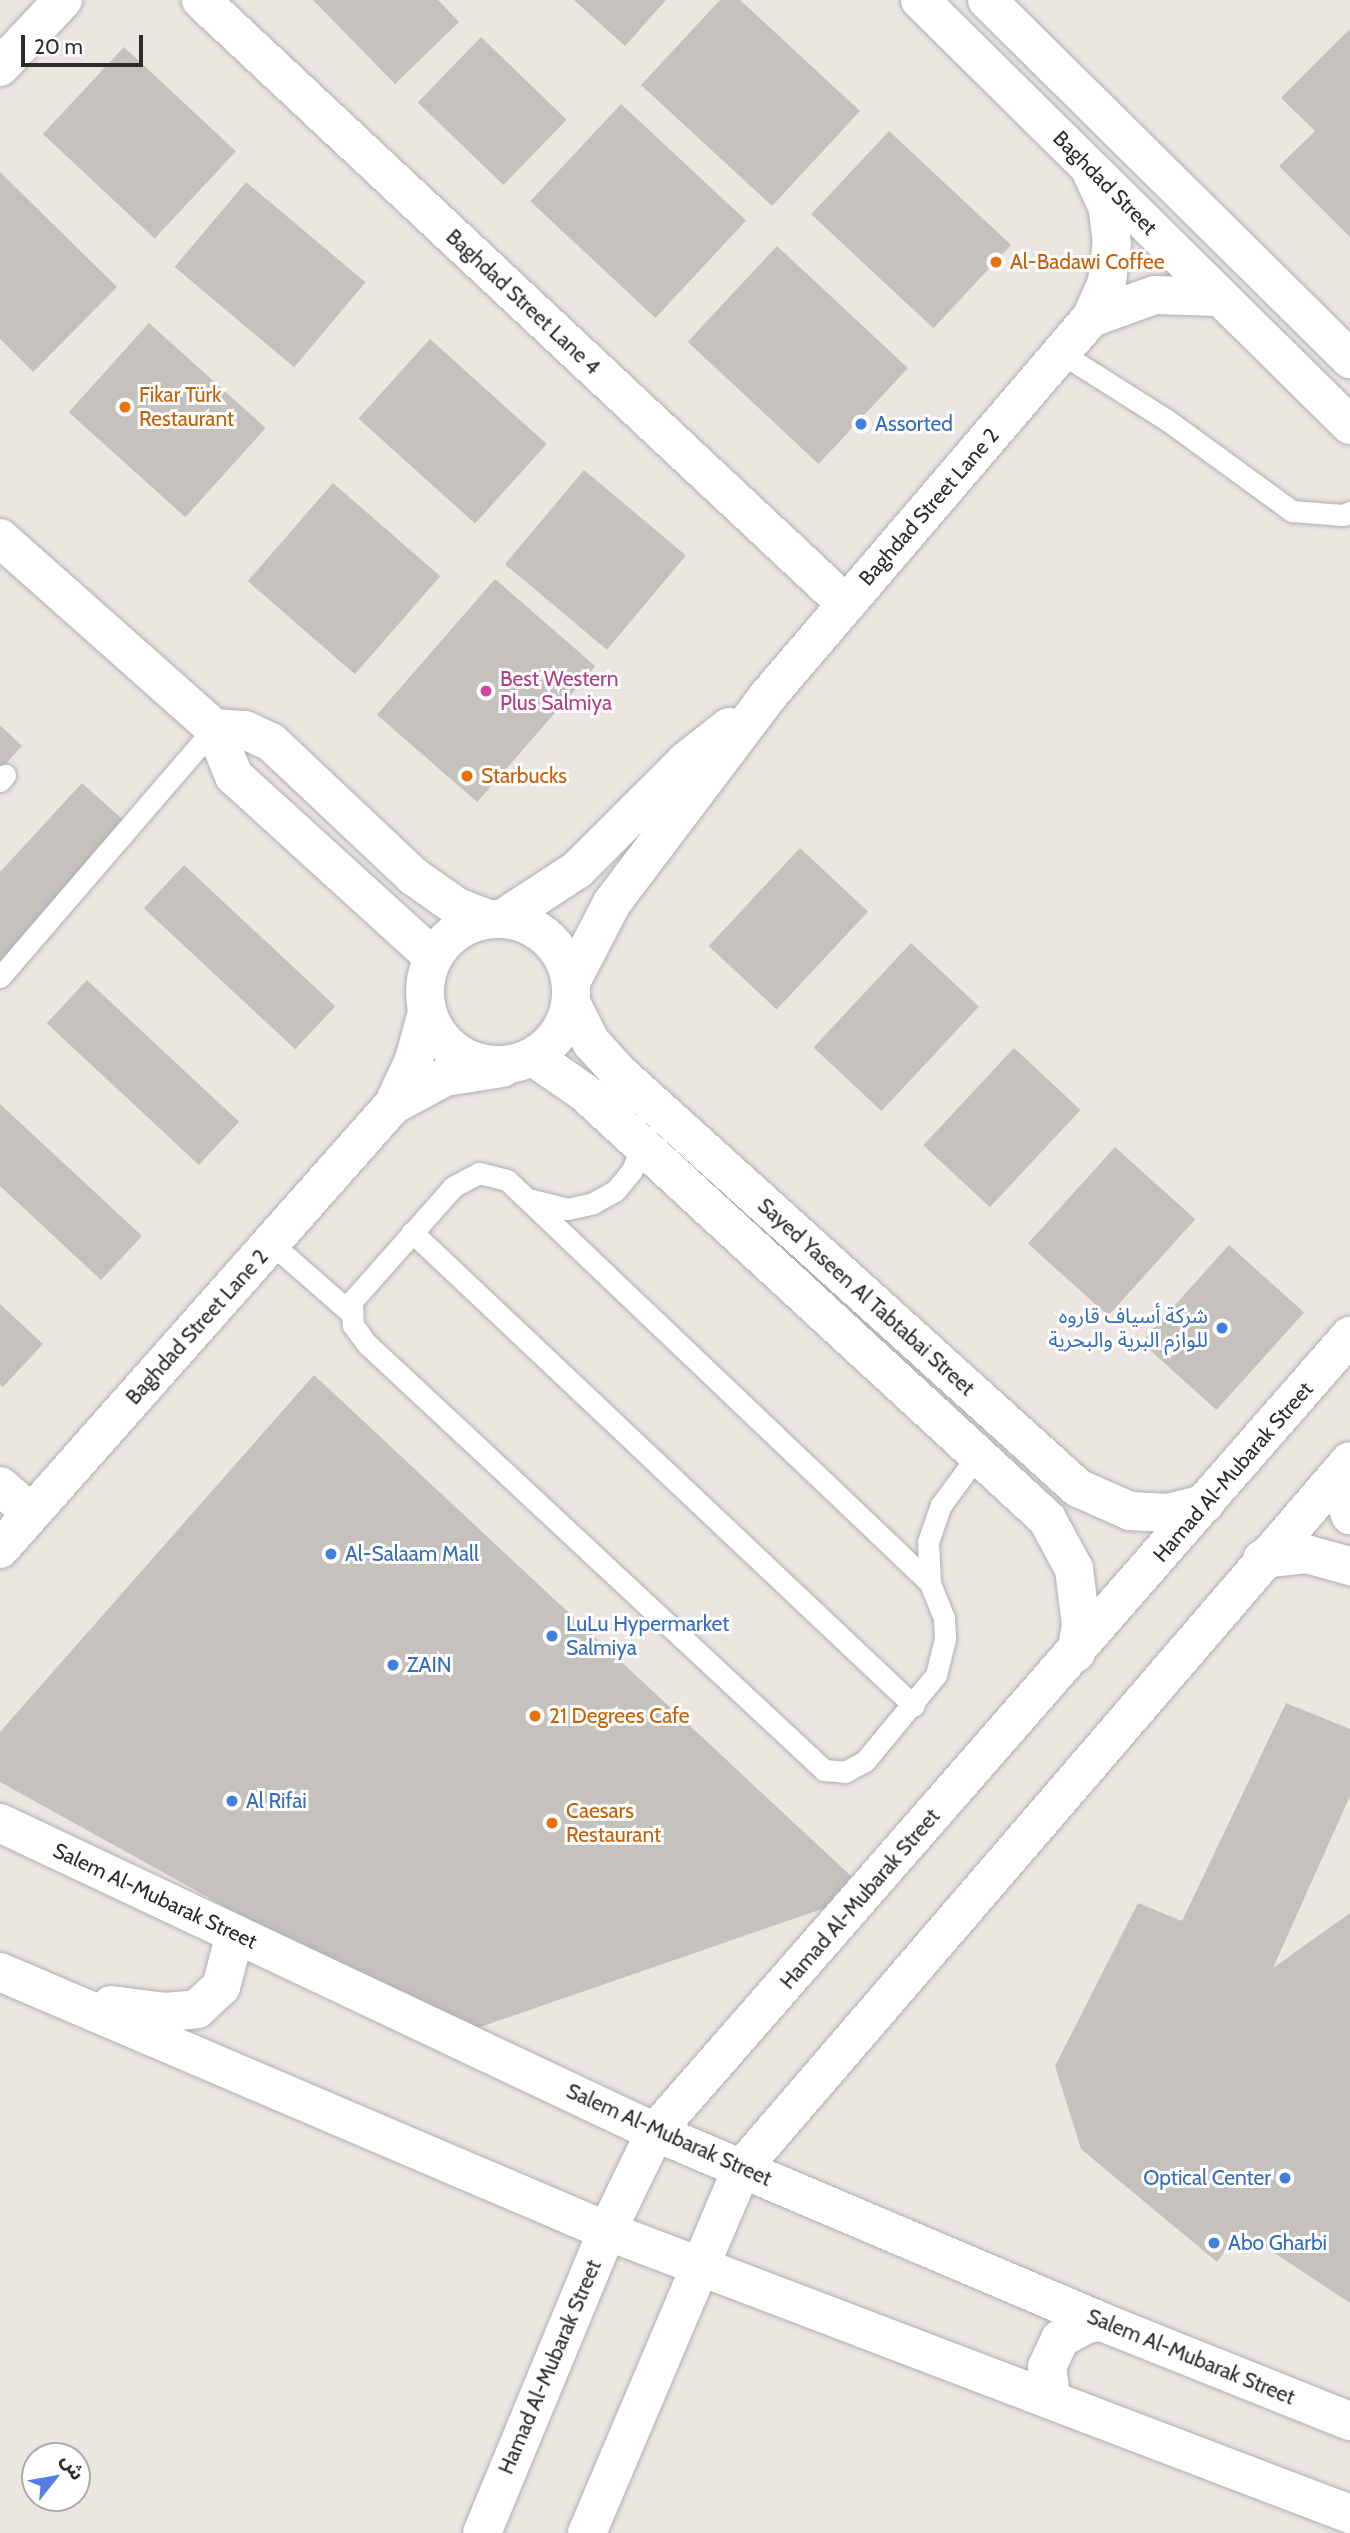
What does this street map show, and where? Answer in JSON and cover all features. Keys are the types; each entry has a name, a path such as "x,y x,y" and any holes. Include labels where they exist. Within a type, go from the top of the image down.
{"street":[{"path":"0,66 63,0"},
{"name":"Baghdad Street Lane 4","path":"201,0 846,604"},
{"name":"Baghdad Street","path":"920,0 1350,425"},
{"path":"987,0 1350,359"},
{"name":"Baghdad Street Lane 2","path":"571,993 612,903 767,697 1091,318 1107,282 1112,244 1107,206 1091,171"},
{"name":"Baghdad Street Lane 2","path":"1091,318 1155,295 1220,297"},
{"path":"0,538 214,728 234,776 433,957"},
{"name":"Baghdad Street Lane 2","path":"495,919 577,870 686,761 767,697"},
{"path":"214,728 245,730 271,743 413,876 457,907 495,919 522,923 555,946 571,993 558,1035 517,1063 464,1057 448,1046 427,1012 426,975 433,957 466,926 495,919"},
{"name":"Sayed Yaseen Al Tabtabai Street","path":"571,993 591,1042 612,1065 1078,1488 1111,1506 1168,1513 1205,1504"},
{"name":"Baghdad Street Lane 2","path":"0,1549 393,1105 414,1060 427,1012"},
{"name":"Baghdad Street Lane 2","path":"393,1105 445,1077 517,1063"},
{"name":"Sayed Yaseen Al Tabtabai Street","path":"517,1063 570,1080 977,1456 1028,1499 1063,1543 1080,1597 1076,1653"},
{"name":"Hamad Al-Mubarak Street","path":"482,2533 607,2231 655,2132 1350,1336"},
{"path":"977,1456 1007,1424"},
{"path":"1344,1468 1350,1515"},
{"path":"587,2533 742,2168 1262,1559 1344,1468"},
{"path":"0,1486 31,1513"},
{"path":"1262,1559 1306,1554 1350,1566"},
{"name":"Salem Al-Mubarak Street","path":"0,1823 655,2132 1102,2322 1350,2421"},
{"path":"64,1999 165,2012 197,2009 221,1987 235,1934"},
{"path":"0,1972 607,2231 1350,2514"},
{"path":"1051,2398 1047,2367 1060,2339 1087,2324 1102,2322"}],"lane":[{"path":"1061,353 1167,420 1293,511 1343,515 1350,512"},
{"path":"0,977 214,728"},
{"path":"351,1313 359,1290 465,1178 494,1175 542,1206 568,1209 593,1203 616,1190 632,1170 642,1146"},
{"path":"521,1193 930,1583"},
{"path":"412,1232 914,1706"},
{"path":"271,1243 351,1313 367,1344 814,1764 835,1773 856,1768 914,1706 936,1675 946,1637 944,1618 930,1583 927,1563 932,1523 977,1456"}],"building":[{"path":"313,0 438,0 459,22 395,84"},
{"path":"574,0 666,0 625,46"},
{"path":"720,0 740,0 860,111 772,206 641,85"},
{"path":"1350,29 1350,237 1279,166 1315,131 1281,98"},
{"path":"481,37 567,120 503,185 418,102"},
{"path":"124,47 236,151 155,238 43,134"},
{"path":"621,104 746,221 655,318 530,201"},
{"path":"889,131 1011,245 933,328 811,214"},
{"path":"0,172 117,287 33,372 0,339"},
{"path":"246,182 366,282 294,367 175,267"},
{"path":"777,246 908,368 819,464 688,342"},
{"path":"149,323 266,428 185,517 69,412"},
{"path":"430,339 547,444 475,524 358,419"},
{"path":"584,470 686,555 607,650 505,564"},
{"path":"333,483 440,576 355,674 248,581"},
{"name":"Best Western Plus Salmiya","path":"495,579 595,666 477,802 377,715"},
{"path":"0,725 22,746 0,770"},
{"path":"82,783 129,825 0,967 0,872"},
{"path":"800,848 868,911 777,1009 709,946"},
{"path":"184,865 335,1006 295,1049 144,908"},
{"path":"911,943 979,1006 881,1111 813,1048"},
{"path":"87,980 239,1122 199,1165 47,1023"},
{"path":"1014,1048 1081,1110 990,1207 923,1145"},
{"path":"0,1104 142,1236 101,1280 0,1186"},
{"path":"1115,1147 1195,1219 1108,1316 1028,1244"},
{"path":"1229,1245 1304,1313 1216,1410 1141,1342"},
{"path":"0,1304 43,1344 3,1387 0,1385"},
{"name":"Al-Salaam Mall","path":"314,1375 852,1877 825,1908 457,2035 0,1782 0,1732"},
{"path":"1286,1703 1350,1729 1350,1796 1273,1968 1350,1913 1350,2303 1240,2230 1217,2262 1081,2149 1055,2066 1138,1903 1182,1921"}],"place":[{"name":"Al-Badawi Coffee","path":"996,262"},
{"name":"Fikar Türk Restaurant","path":"125,407"},
{"name":"Assorted","path":"861,424"},
{"name":"Best Western Plus Salmiya","path":"486,691"},
{"name":"Starbucks","path":"467,776"},
{"name":"شركة أسياف قاروه للوازم البرية والبحرية","path":"1222,1328"},
{"name":"Al-Salaam Mall","path":"331,1554"},
{"name":"LuLu Hypermarket Salmiya","path":"552,1636"},
{"name":"ZAIN","path":"393,1665"},
{"name":"21 Degrees Cafe","path":"535,1716"},
{"name":"Al Rifai","path":"232,1801"},
{"name":"Caesars Restaurant","path":"552,1823"},
{"name":"Optical Center","path":"1285,2178"},
{"name":"Abo Gharbi","path":"1214,2243"}]}
